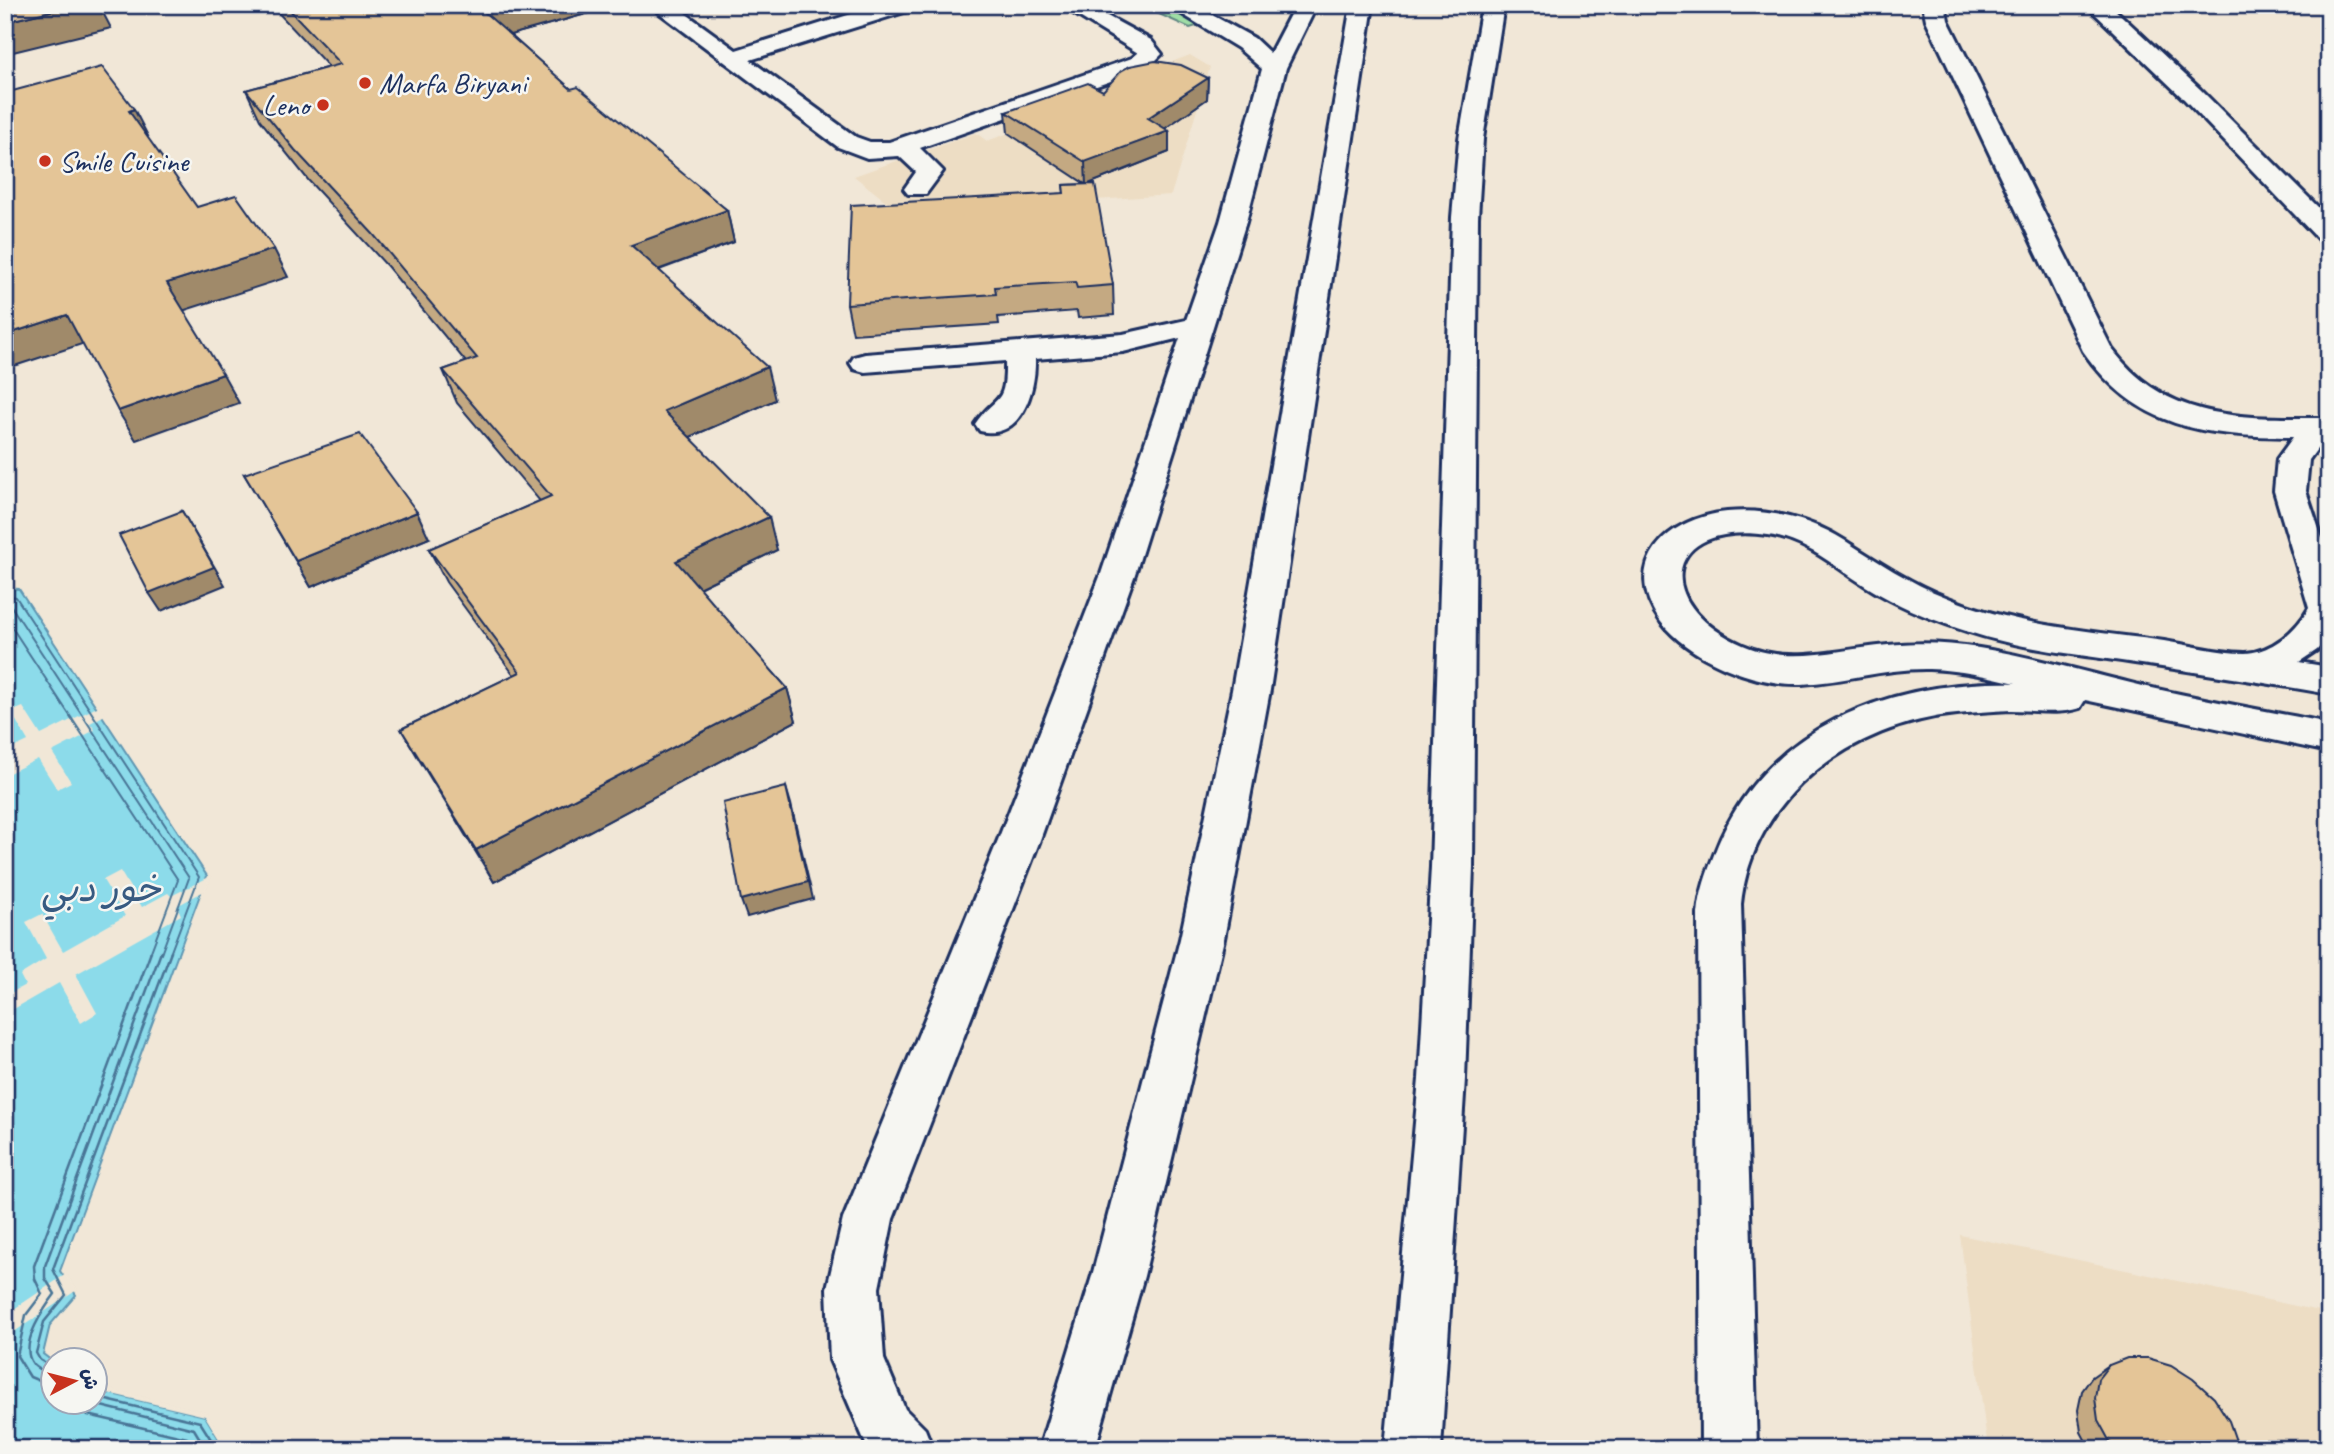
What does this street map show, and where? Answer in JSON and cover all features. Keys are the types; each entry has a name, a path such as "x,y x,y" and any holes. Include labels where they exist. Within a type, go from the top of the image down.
{"street":[{"path":"660,5 857,147 879,151 904,147 1140,63 1151,54 1143,45 1071,5"},
{"path":"826,5 850,22"},
{"path":"733,58 903,5"},
{"path":"1178,5 1246,43 1274,68"},
{"path":"1189,5 1210,5"},
{"path":"905,1449 886,1428 857,1360 853,1288 867,1219 1118,574 1233,222 1274,68 1306,5"},
{"path":"1067,1449 1118,1276 1202,939 1251,690 1362,5"},
{"path":"1413,1449 1442,1079 1455,694 1465,217 1471,139 1490,8"},
{"path":"1931,10 2098,351 2096,365 2103,380 2119,396 2142,410 2201,428 2319,428"},
{"path":"2105,10 2329,234"},
{"path":"904,147 930,171 917,189"},
{"path":"865,363 1123,344 1167,362 1191,347"},
{"path":"991,424 1014,405 1019,394 1020,352"},
{"path":"2246,666 2271,660 2300,646 2319,626 2327,612 2290,491 2267,458 2254,427"},
{"path":"2290,491 2293,458 2319,428"},
{"path":"2329,681 2246,666 2031,635 1981,623 1934,606 1890,585 1815,537 1770,524 1726,523 1690,534 1666,555 1661,583 1675,615 1707,644 1752,664 1800,671 1887,658 1942,657 1979,661 2161,704 2329,738"},
{"path":"1729,1449 1720,961 1722,889 1742,828 1777,778 1787,770 1826,739 1886,713 1955,699 2019,696 2161,704"}],"shaded area":[{"path":"1190,55 1210,67 1171,195 901,213 854,176 976,133 987,141 1088,104 1078,98"},
{"path":"1960,1235 2329,1313 2329,1449 1988,1449"}],"green space":[{"path":"1139,5 1179,5 1210,22 1190,28"}],"water":[{"name":"خور دبي","path":"5,588 19,589 207,876 60,1271 76,1295 50,1325 45,1346 38,1346 38,1416 108,1416 108,1393 205,1416 225,1449 5,1449"}],"pier":[{"path":"99,706 105,715 90,723 95,730 52,752 71,782 57,789 38,759 5,775 5,752 28,741 11,712 23,707 41,735"},
{"path":"120,871 142,907 168,893 171,896 211,876 206,890 177,906 181,915 76,974 97,1013 81,1023 59,983 5,1014 5,996 25,985 20,975 46,959 26,922 42,914 63,951 125,916 103,880"},
{"path":"66,1274 77,1290 5,1338 5,1315"},
{"path":"108,1389 206,1412 228,1449 225,1449 205,1416 108,1393"}],"building":[{"path":"5,5 75,5 5,22"},
{"path":"285,5 505,5 483,11 571,89 578,87 727,210 631,245 767,367 664,411 769,517 676,561 787,688 476,850 401,729 520,672 429,549 551,496 443,370 477,358 373,234 295,150 246,90 341,64"},
{"path":"1155,61 1181,65 1208,78 1148,118 1169,131 1085,162 1006,112 1088,83 1103,91 1121,71 1130,66"},
{"path":"102,67 134,109 129,111 197,207 236,195 274,249 167,283 223,374 118,411 67,315 5,335 5,93"},
{"path":"1095,184 1113,285 1077,288 1075,282 995,287 996,294 847,304 851,205 1064,193 1063,185"},
{"path":"360,434 417,512 296,561 244,474"},
{"path":"182,511 214,567 149,593 119,535"},
{"path":"786,787 808,882 741,900 723,803"},
{"path":"2127,1358 2148,1358 2171,1365 2193,1379 2214,1398 2229,1421 2237,1449 2115,1449 2098,1420 2095,1398 2098,1379 2109,1365"}],"place":[{"name":"Marfa Biryani","path":"365,83"},
{"name":"Leno","path":"323,105"},
{"name":"Smile Cuisine","path":"45,161"}]}
